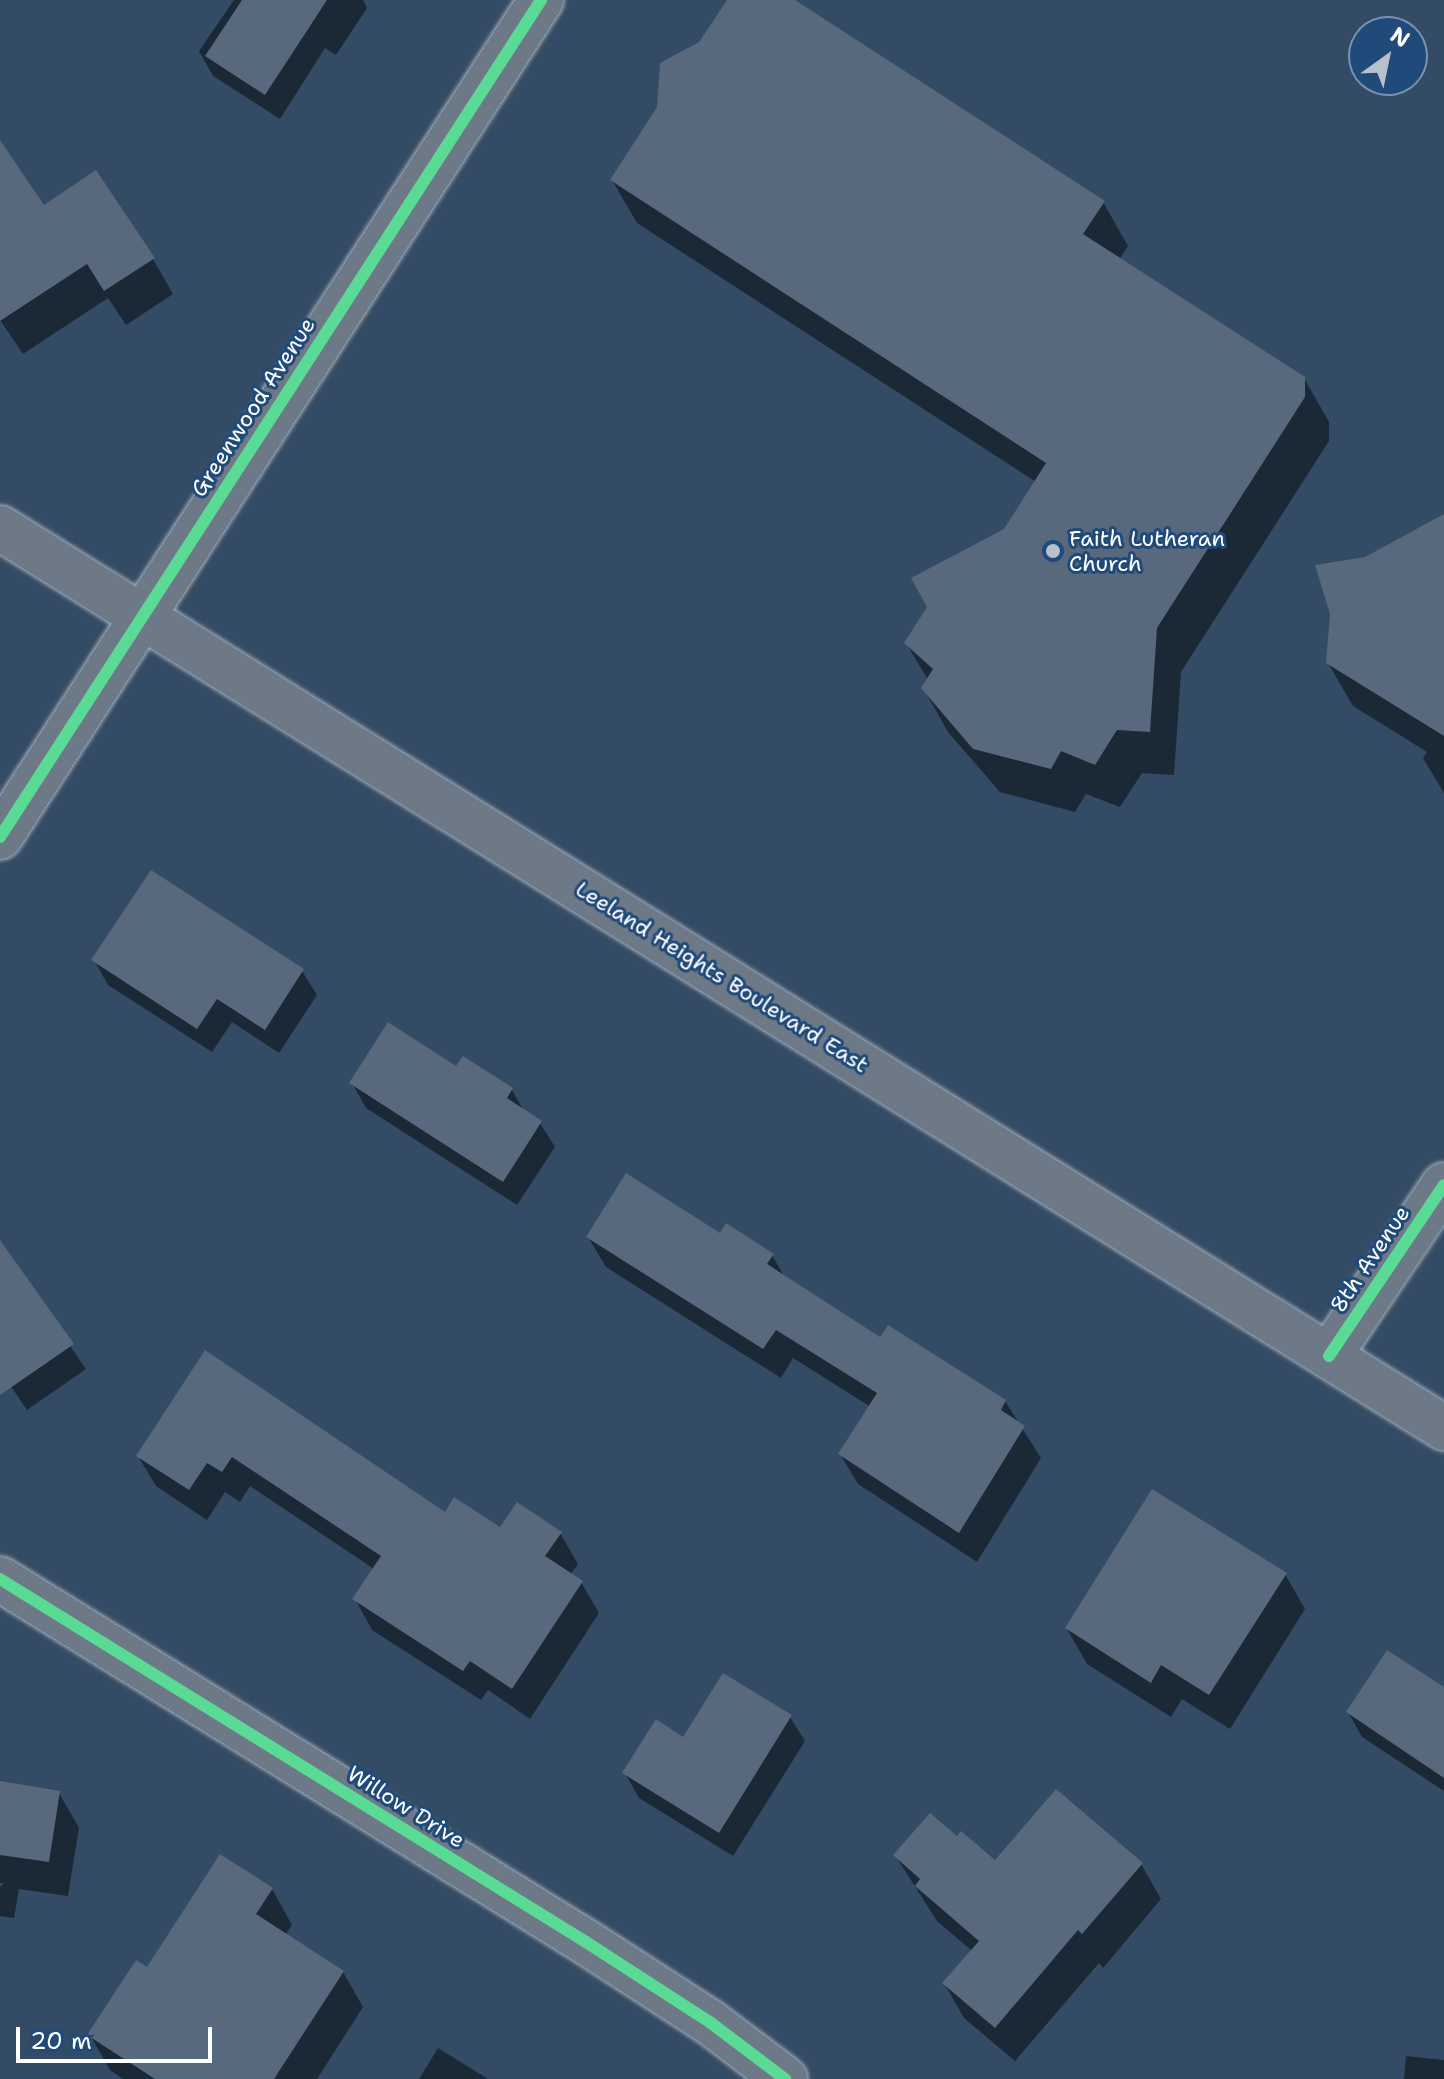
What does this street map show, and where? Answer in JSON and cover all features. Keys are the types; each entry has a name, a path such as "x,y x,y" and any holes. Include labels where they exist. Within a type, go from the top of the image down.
{"street":[{"name":"Greenwood Avenue","path":"0,837 541,0"},
{"name":"Leeland Heights Boulevard East","path":"0,528 1444,1428"},
{"name":"8th Avenue","path":"1329,1356 1444,1185"},
{"name":"Willow Drive","path":"0,1579 586,1942 711,2023 785,2079"}],"building":[{"path":"242,0 327,0 265,95 205,56"},
{"path":"727,0 795,0 1105,201 1083,234 1305,377 1305,397 1157,628 1150,732 1117,730 1095,765 1061,751 1051,769 973,749 921,688 933,669 904,643 927,607 911,578 1004,529 1046,463 610,180 657,107 660,63 699,42"},
{"path":"0,140 44,205 96,170 155,258 104,291 87,264 0,321"},
{"path":"1444,514 1444,736 1326,663 1330,614 1315,565 1365,557"},
{"path":"151,870 304,969 265,1030 217,999 197,1029 91,960"},
{"path":"388,1022 456,1066 463,1056 513,1088 507,1098 542,1121 503,1182 349,1083"},
{"path":"626,1173 720,1233 726,1223 774,1254 767,1264 880,1337 888,1325 1006,1400 1001,1410 1025,1426 959,1533 838,1454 877,1393 776,1330 763,1349 586,1237"},
{"path":"0,1240 74,1344 0,1395"},
{"path":"205,1350 445,1512 454,1497 500,1527 517,1502 562,1532 545,1556 583,1581 512,1689 470,1661 463,1671 352,1599 381,1556 232,1457 222,1472 207,1463 189,1490 136,1456"},
{"path":"1152,1489 1287,1573 1209,1695 1161,1665 1151,1683 1065,1628"},
{"path":"1387,1650 1444,1687 1444,1778 1346,1712"},
{"path":"723,1673 792,1715 719,1833 622,1773 656,1719 683,1737"},
{"path":"0,1781 60,1791 49,1862 0,1855"},
{"path":"1056,1789 1143,1863 1082,1934 1078,1930 995,2028 942,1983 979,1941 915,1886 920,1879 893,1855 930,1813 957,1836 961,1831 995,1860"},
{"path":"220,1854 273,1888 256,1914 344,1971 274,2079 155,2079 87,2035 136,1960 147,1967"}],"cycle path":[{"path":"0,837 541,0"},
{"path":"1329,1356 1444,1185"},
{"path":"0,1579 586,1942 711,2023 785,2079"}],"place":[{"name":"Faith Lutheran Church","path":"1053,551"}]}
